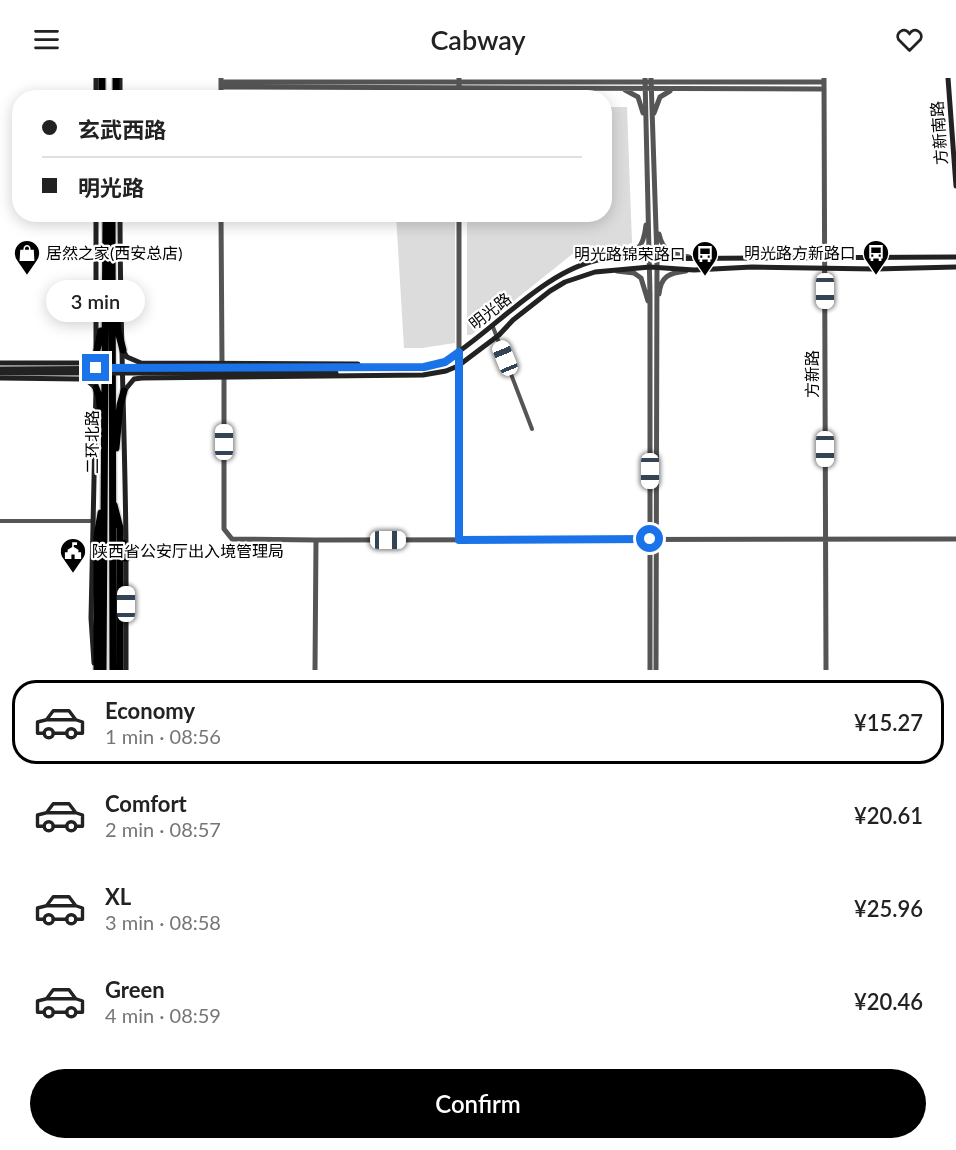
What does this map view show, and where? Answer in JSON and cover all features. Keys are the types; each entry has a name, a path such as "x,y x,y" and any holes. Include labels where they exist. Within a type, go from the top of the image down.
{"highway":[{"path":"105,490 101,470 101,331 109,222"},
{"name":"二环北路","path":"110,222 113,670"},
{"name":"二环北路","path":"103,670 97,557 105,502 110,222"},
{"path":"112,222 116,238 116,443"},
{"path":"116,310 123,350"},
{"path":"96,355 101,331"},
{"path":"96,388 101,414"},
{"path":"112,472 120,405 124,391"},
{"path":"112,495 126,558"},
{"path":"95,670 96,520 105,502"},
{"path":"120,528 120,670"}],"main road":[{"name":"方新南路","path":"948,78 956,186"},
{"path":"96,222 96,520"},
{"path":"111,222 120,290 123,350 126,670"},
{"name":"明光路","path":"0,373 424,367 445,362 560,275 584,264 611,258 956,258"},
{"name":"明光路","path":"0,369 336,370 373,374 423,375 459,366 557,286 606,270 653,267 694,270 752,267 956,267"},
{"path":"123,350 127,357 141,363 348,363 377,366"},
{"path":"0,363 80,363 96,355"},
{"name":"明光路","path":"124,391 130,382 137,378 373,374"},
{"path":"0,378 81,379 96,388"}],"street":[{"path":"617,85 629,78"},
{"path":"666,78 678,82"},
{"path":"617,85 648,80 678,82 824,80"},
{"path":"648,80 648,206 650,259 653,267 653,539 656,670"},
{"name":"方新路","path":"824,80 826,670"},
{"path":"221,83 459,83 617,85 648,89 824,89"},
{"path":"617,85 638,98 649,124 656,221 657,259 653,267"},
{"path":"649,124 660,98 678,89"},
{"path":"611,258 640,248 645,236 648,206"},
{"path":"656,221 661,242 666,250 671,254 696,258"},
{"path":"221,222 222,363"},
{"path":"459,222 459,540"},
{"path":"606,270 634,273 641,278 653,316"},
{"path":"653,316 664,278 672,273 694,270"},
{"path":"493,327 532,429"},
{"path":"224,377 224,529 232,539 956,539"},
{"path":"0,521 96,520"},
{"path":"650,670 653,539"},
{"path":"315,670 316,540"}],"shaded area":[{"path":"612,107 627,107 632,243 622,247 580,248 471,335 467,335 467,222 612,222"},
{"path":"396,222 455,222 455,343 404,348"}],"place":[{"name":"居然之家(西安总店)","path":"27,276"},
{"name":"明光路方新路口","path":"876,276"},
{"name":"明光路锦荣路口","path":"705,277"},
{"name":"陕西省公安厅出入境管理局","path":"73,574"}],"route":[{"path":"96,368 424,367 445,362 459,352 459,540 650,539"}]}
